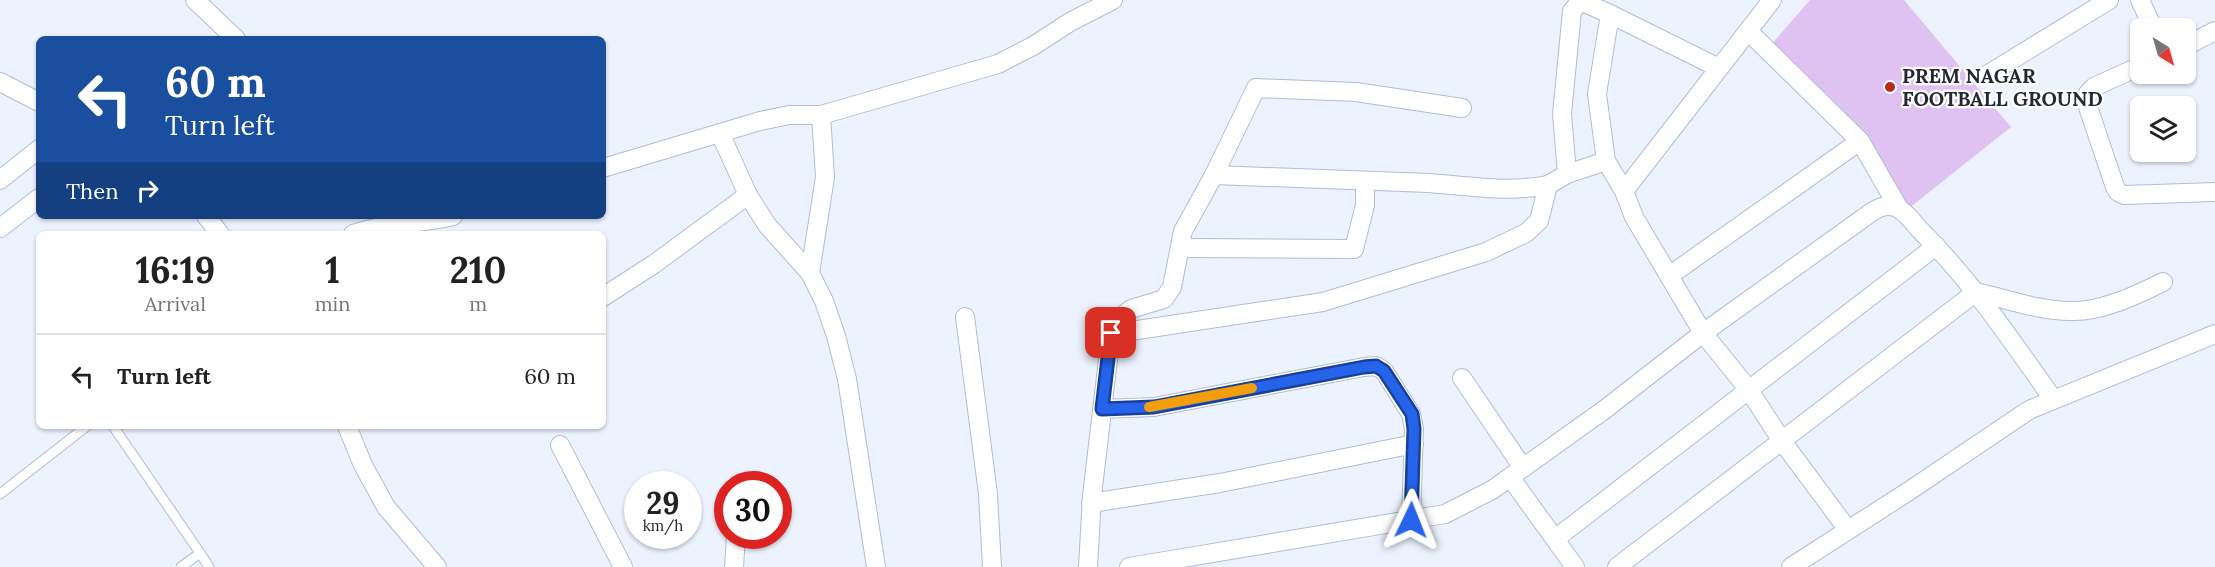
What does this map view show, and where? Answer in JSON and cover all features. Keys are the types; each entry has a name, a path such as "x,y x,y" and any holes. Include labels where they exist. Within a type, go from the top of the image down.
{"street":[{"path":"195,0 233,36"},
{"path":"606,167 789,115 821,115 998,63 1034,46 1080,16 1113,0"},
{"path":"1624,191 1772,0"},
{"path":"1987,75 2109,0"},
{"path":"2140,0 2148,18"},
{"path":"1567,174 1562,114 1572,11 1579,1 1719,68"},
{"path":"1610,14 1597,94 1606,161 1624,191 1634,217 1703,333 1749,390 1782,441 1848,530"},
{"path":"1748,31 1860,141 1898,207 1976,292 2053,399"},
{"path":"2196,41 2215,32"},
{"path":"2130,71 2094,87 2088,93 2086,101 2118,192 2124,195 2215,192"},
{"path":"1,85 36,101"},
{"path":"1088,567 1091,503 1111,333 1117,320 1131,309 1164,299 1172,286 1183,231 1214,175 1256,88 1356,92 1462,108"},
{"path":"810,273 825,177 821,115"},
{"path":"720,133 748,195 767,225 810,273 824,301 847,379 876,567"},
{"path":"1669,276 1860,141"},
{"path":"0,180 36,151"},
{"path":"1214,175 1431,183 1480,189 1527,189 1548,185 1567,174 1606,161"},
{"path":"1180,248 1354,249 1365,205 1365,181"},
{"path":"1111,333 1323,302 1486,252 1526,233 1539,221 1548,185"},
{"path":"606,295 654,264 748,195"},
{"path":"0,228 36,200"},
{"path":"1129,567 1445,514 1492,490 1604,410 1703,333 1877,209 1886,206 1898,207"},
{"path":"208,219 218,231"},
{"path":"357,231 370,222 402,225 436,219"},
{"path":"1555,539 1936,246"},
{"path":"1976,292 2041,308 2072,312 2105,305 2138,294 2163,282"},
{"path":"1617,567 1976,292"},
{"path":"965,317 988,494 992,567"},
{"path":"1791,567 2029,410 2215,334"},
{"path":"1102,409 1154,407 1376,366 1384,371 1412,414 1414,444 1411,520"},
{"path":"1462,378 1555,539 1575,567"},
{"path":"348,429 363,465 386,507 437,567"},
{"path":"1091,503 1220,483 1414,444"},
{"path":"560,445 623,567"},
{"path":"735,567 736,549"}],"lane":[{"path":"0,494 83,429"},
{"path":"115,429 209,567"},
{"path":"181,567 200,553"}],"shaded area":[{"name":"PREM NAGAR FOOTBALL GROUND","path":"1810,0 1904,0 2011,127 1908,209 1769,47"}],"slow traffic":[{"path":"1149,407 1252,388"}],"place":[{"name":"PREM NAGAR FOOTBALL GROUND","path":"1890,87"}],"route":[{"path":"1111,333 1102,409 1154,407 1376,366 1384,371 1412,414 1414,429 1411,520"}]}
